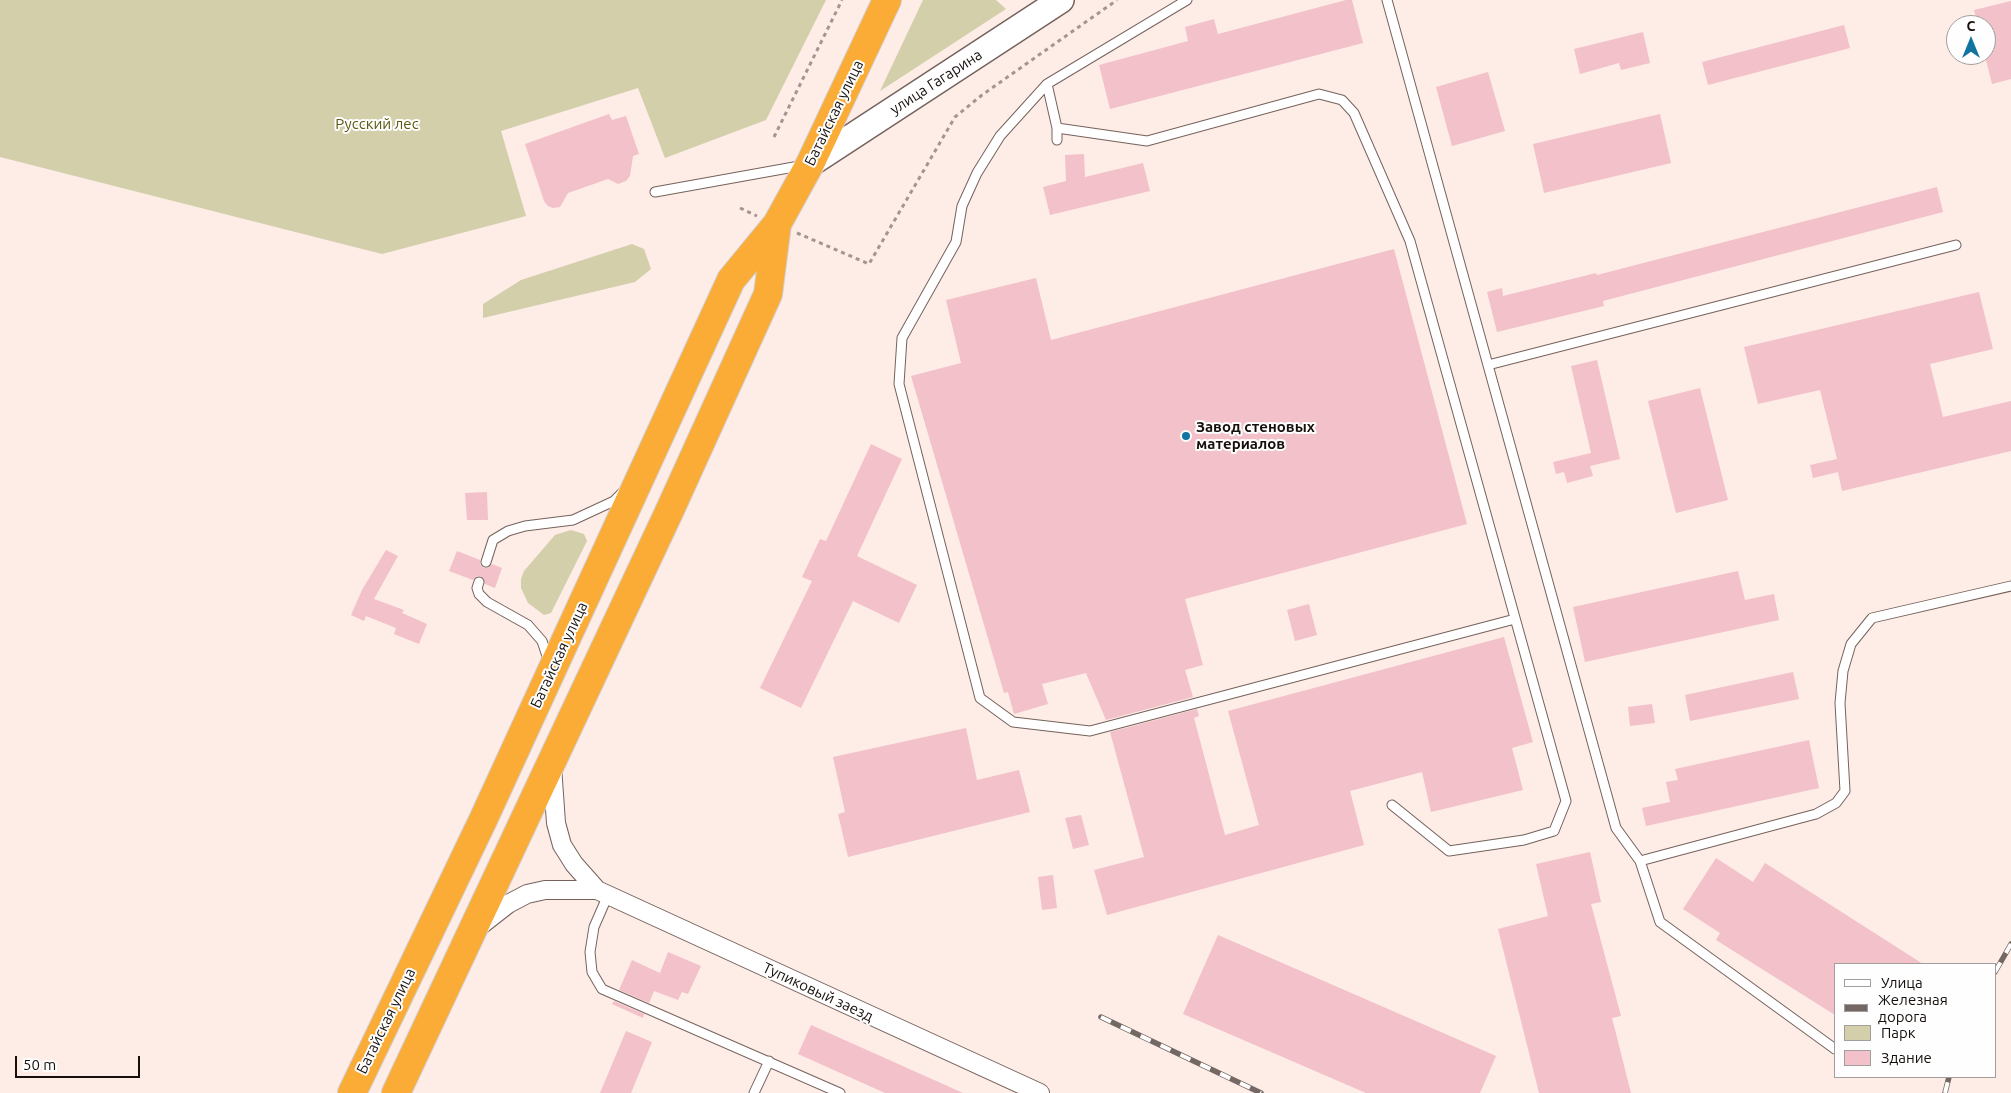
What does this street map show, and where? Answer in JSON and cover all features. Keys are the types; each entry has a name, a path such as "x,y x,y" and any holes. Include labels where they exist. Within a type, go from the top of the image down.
{"highway":[{"name":"Батайская улица","path":"352,1093 482,820 646,468 731,280 777,224 810,164 887,0"},
{"name":"Батайская улица","path":"396,1093 768,294 777,224"}],"main road":[{"name":"улица Гагарина","path":"810,164 1061,0"}],"street":[{"path":"552,761 555,816 562,845 574,864 602,893"},
{"path":"472,932 508,904 527,894 545,890 602,893"},
{"name":"Тупиковый заезд","path":"602,893 1040,1093"}],"lane":[{"path":"1187,0 1047,84 1000,136 977,173 962,206 956,242 902,338 899,384 980,698 1013,722 1090,731 1515,619"},
{"path":"1387,0 1616,828 1640,861 1660,922 1834,1048"},
{"path":"1047,84 1057,128 1057,140"},
{"path":"1057,128 1147,141 1319,94 1342,100 1354,114 1410,241 1566,801 1554,831 1524,840 1449,851 1392,805"},
{"path":"655,192 810,164"},
{"path":"1488,365 1956,245"},
{"path":"486,562 493,540 508,531 525,526 574,520 614,501 646,468"},
{"path":"479,582 477,588 479,594 487,602 528,625 542,642 551,671"},
{"path":"1640,861 1816,814 1836,803 1845,791 1840,704 1843,671 1851,644 1872,618 2011,586"},
{"path":"602,893 590,952 592,972 602,989 840,1093"},
{"path":"754,1093 770,1062"}],"path":[{"path":"774,137 842,0"},
{"path":"740,208 870,264 955,117 982,95 1117,0"}],"green space":[{"name":"Русский лес","path":"0,0 826,0 766,120 665,158 638,88 501,131 526,216 382,254 0,157"},
{"path":"923,0 996,0 1006,9 880,91"},
{"path":"632,244 644,249 651,269 635,282 483,318 483,304 521,280"},
{"path":"571,530 584,534 587,541 551,613 544,615 528,603 521,588 521,579 524,571 555,535"}],"building":[{"path":"1352,0 1363,43 1110,109 1099,65 1188,41 1185,27 1214,19 1218,34"},
{"path":"2011,1 2011,79 1992,84 1987,65 1996,65 1996,15 1975,15 1974,10"},
{"path":"1844,25 1850,48 1708,85 1702,62"},
{"path":"1643,32 1650,63 1621,70 1619,63 1580,74 1574,49"},
{"path":"1488,72 1505,131 1452,146 1436,87"},
{"path":"609,114 612,120 626,116 639,154 633,156 630,176 626,181 618,184 608,179 568,193 560,207 553,208 548,206 544,201 525,144"},
{"path":"1660,114 1671,163 1544,193 1533,144"},
{"path":"1084,154 1085,177 1143,163 1150,191 1050,215 1043,187 1066,181 1065,155"},
{"path":"1937,187 1943,212 1603,301 1604,306 1497,332 1487,292 1502,288 1503,296 1596,273 1597,275"},
{"name":"Завод стеновых материалов","path":"1394,249 1467,524 1185,599 1203,665 1185,670 1193,697 1106,720 1086,673 1042,684 1048,704 1014,714 1008,692 1004,693 911,376 961,363 946,300 1036,278 1051,340"},
{"path":"1979,292 1993,349 1930,364 1943,417 2011,401 2011,451 1842,491 1838,472 1813,478 1810,465 1837,459 1820,390 1758,404 1744,347"},
{"path":"1597,360 1620,459 1590,466 1593,476 1567,483 1564,472 1556,474 1553,462 1591,453 1571,366"},
{"path":"1700,388 1728,500 1676,513 1648,401"},
{"path":"871,444 902,459 857,556 917,585 899,623 853,601 801,708 760,688 812,581 802,577 820,539 826,541"},
{"path":"487,492 488,520 467,520 465,493"},
{"path":"386,550 398,556 374,599 404,610 402,613 427,624 419,644 394,634 396,628 366,616 364,621 351,615 362,590"},
{"path":"457,551 480,560 480,564 484,568 488,568 492,564 502,568 495,588 485,584 481,576 477,576 473,580 449,571"},
{"path":"1738,571 1745,600 1774,594 1779,620 1585,662 1573,607"},
{"path":"1309,604 1317,635 1295,641 1287,610"},
{"path":"1504,637 1533,742 1512,748 1523,790 1431,812 1422,772 1350,791 1364,845 1107,915 1094,870 1144,857 1110,732 1197,709 1199,716 1194,718 1225,835 1259,825 1228,711"},
{"path":"1793,672 1799,699 1690,721 1685,695"},
{"path":"1652,704 1655,723 1630,726 1628,707"},
{"path":"966,728 977,780 1019,770 1030,812 848,857 838,814 845,812 833,757"},
{"path":"1809,740 1819,788 1646,826 1642,808 1670,802 1666,782 1678,780 1675,769"},
{"path":"1081,815 1089,845 1073,849 1065,818"},
{"path":"1590,852 1601,902 1591,904 1621,1016 1612,1018 1631,1093 1539,1093 1498,929 1548,916 1536,864"},
{"path":"1716,858 1753,882 1765,863 1921,963 1834,963 1834,1014 1716,940 1720,933 1683,909"},
{"path":"1053,875 1057,908 1042,910 1038,877"},
{"path":"1218,935 1496,1056 1480,1093 1366,1093 1183,1014"},
{"path":"668,952 701,966 688,994 682,992 678,1000 654,991 649,1003 619,990 632,960 660,973"},
{"path":"614,1001 644,1014 643,1018 612,1004"},
{"path":"811,1025 963,1093 885,1093 798,1054"},
{"path":"626,1031 652,1042 631,1093 600,1093"}],"railway":[{"path":"1996,970 2011,944"},
{"path":"1101,1017 1261,1093"},
{"path":"1945,1093 1949,1078"}],"place":[{"name":"Завод стеновых материалов","path":"1186,436"}]}
